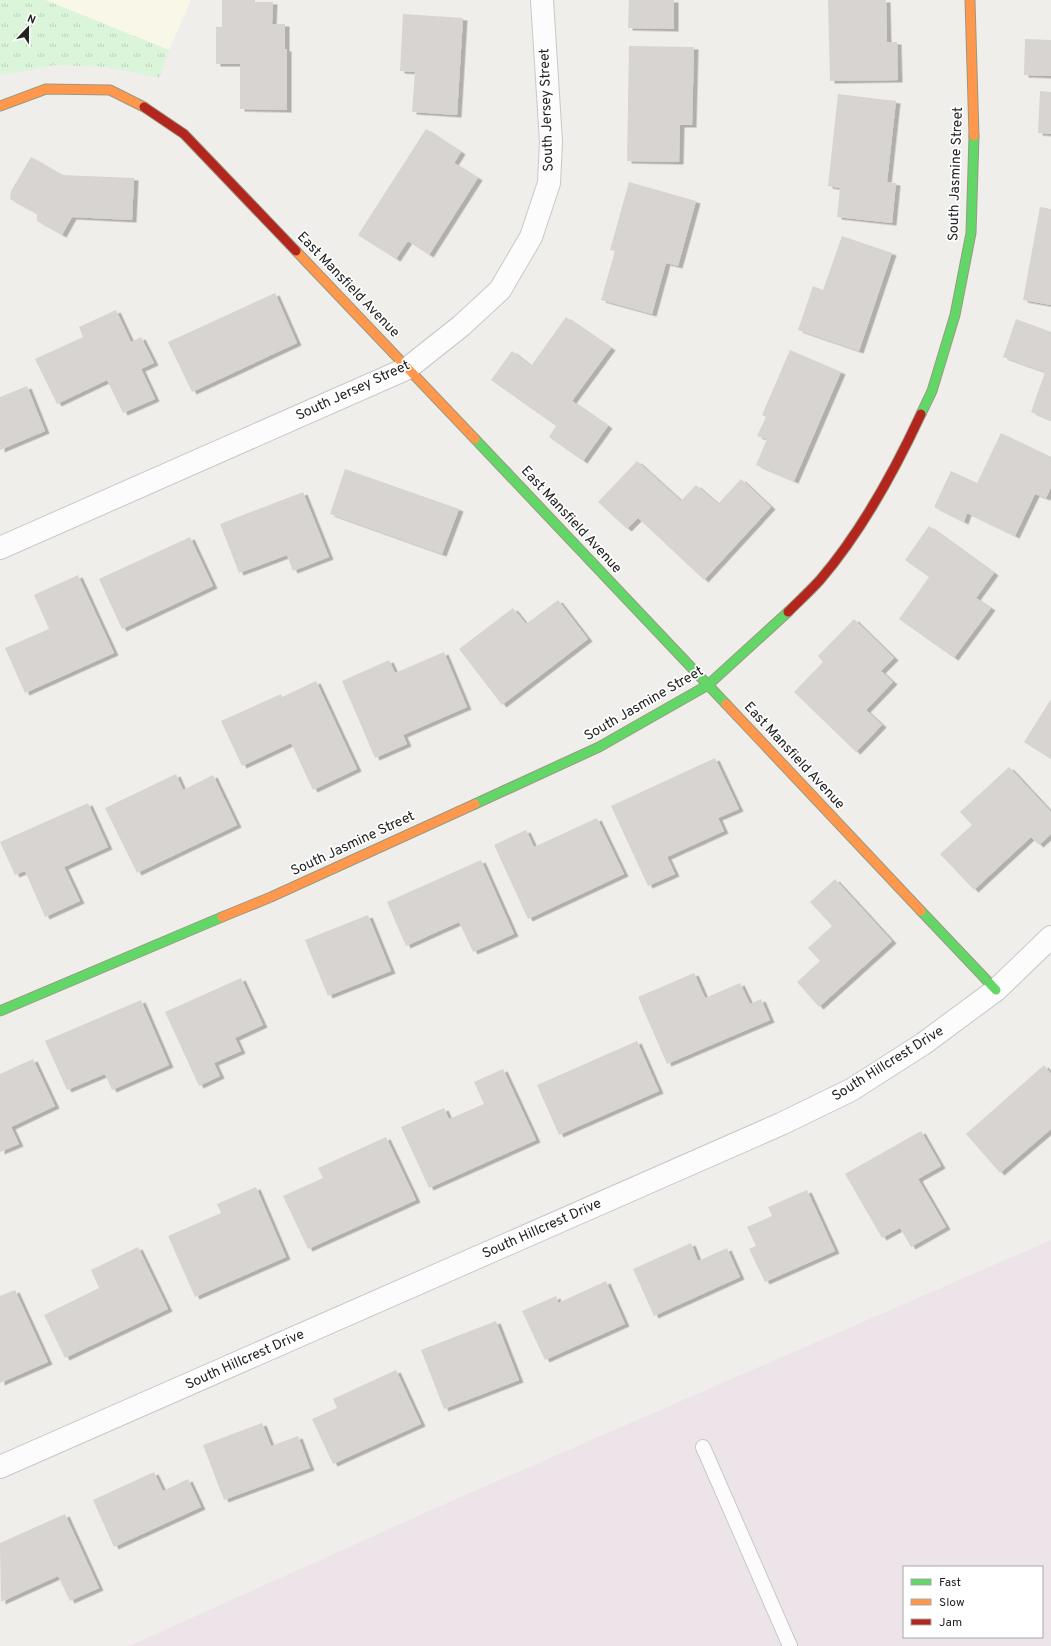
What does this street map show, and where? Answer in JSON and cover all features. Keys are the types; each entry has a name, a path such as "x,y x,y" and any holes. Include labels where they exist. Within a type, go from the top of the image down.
{"street":[{"name":"South Jersey Street","path":"0,548 408,368 462,326 500,290 531,237 549,183 551,142 542,0"},
{"name":"South Jasmine Street","path":"0,1011 271,898 599,747 708,685 772,628 820,580 857,531 901,457 932,391 955,315 971,233 974,145 970,0"},
{"name":"East Mansfield Avenue","path":"0,106 46,89 110,90 151,110 184,134 408,368 996,990"},
{"name":"South Hillcrest Drive","path":"0,1467 781,1124 851,1090 923,1044 996,990 1051,937"}],"lane":[{"path":"703,1447 790,1646"}],"shaded area":[{"path":"45,0 191,0 169,50"},
{"path":"1051,1240 1051,1646 129,1646 458,1498"}],"green space":[{"path":"0,0 45,0 169,50 159,78 108,67 56,65 0,75"}],"building":[{"path":"222,0 255,0 255,2 273,2 272,24 285,24 285,49 287,49 287,110 240,109 240,64 216,64 216,27 222,27"},
{"path":"629,0 674,0 674,29 628,28"},
{"path":"828,0 886,0 887,42 897,42 898,80 830,81"},
{"path":"403,14 463,18 457,115 412,112 415,72 400,71"},
{"path":"1025,39 1051,40 1051,76 1024,75"},
{"path":"629,46 694,47 692,125 680,125 679,162 627,161"},
{"path":"1040,91 1051,92 1051,134 1038,133"},
{"path":"838,94 896,101 887,182 896,183 892,223 837,217 840,188 828,186"},
{"path":"426,129 461,152 454,163 478,178 429,255 408,241 396,259 358,235"},
{"path":"31,157 62,175 134,178 132,220 72,217 62,235 37,221 37,214 10,199 11,191"},
{"path":"629,182 696,201 678,266 666,263 652,314 601,300 615,251 610,250"},
{"path":"1040,207 1051,209 1051,305 1023,300"},
{"path":"842,236 892,253 859,351 798,330 813,286 823,290"},
{"path":"275,293 297,343 192,392 168,342"},
{"path":"116,310 131,342 141,337 154,363 141,369 155,399 123,413 107,380 57,404 35,359 83,337 79,327"},
{"path":"566,317 611,348 572,401 608,426 583,461 549,437 556,426 491,380 512,351 531,366"},
{"path":"1016,319 1051,332 1051,420 1031,412 1045,372 1003,357"},
{"path":"790,350 841,372 794,481 756,465 767,439 757,436 766,417 762,415"},
{"path":"27,386 45,431 0,450 0,397"},
{"path":"1001,433 1051,457 1051,487 1046,498 1035,494 1015,536 967,513 964,522 934,507 951,471 977,483"},
{"path":"637,461 681,501 696,485 718,504 741,479 771,507 704,580 638,518 627,529 598,502"},
{"path":"345,469 459,509 442,554 330,514"},
{"path":"303,492 329,557 293,571 287,555 239,573 220,524"},
{"path":"929,526 994,573 976,598 991,608 954,658 899,619 929,577 905,560"},
{"path":"190,537 213,586 122,629 99,579"},
{"path":"78,575 114,653 25,693 5,648 49,629 34,595"},
{"path":"558,600 588,639 502,705 459,649 513,608 526,624"},
{"path":"854,619 894,658 881,671 893,682 866,710 882,725 856,752 794,692 823,662 818,656"},
{"path":"444,652 467,707 403,735 407,744 375,758 342,681 389,660 395,673"},
{"path":"316,681 357,769 313,790 291,743 242,766 221,721 281,694 282,697"},
{"path":"1051,699 1051,759 1024,742"},
{"path":"715,758 739,809 718,818 724,831 667,857 675,874 648,886 611,806"},
{"path":"1009,767 1051,812 1051,834 1039,845 1031,837 974,890 940,854 972,825 960,812"},
{"path":"176,774 183,790 213,775 237,825 137,873 105,808"},
{"path":"88,803 108,847 64,867 80,901 45,917 25,871 15,875 0,842"},
{"path":"597,818 624,874 528,919 494,845 526,830 534,847"},
{"path":"481,860 514,934 473,952 459,922 406,946 387,902"},
{"path":"835,879 892,941 819,1007 797,982 820,961 808,948 832,926 810,902"},
{"path":"368,915 391,971 328,996 305,940"},
{"path":"694,973 705,998 740,983 750,1004 761,999 770,1020 667,1064 638,997"},
{"path":"241,978 263,1025 235,1038 241,1051 214,1063 220,1076 199,1086 165,1012"},
{"path":"141,1000 169,1065 112,1090 105,1074 67,1090 45,1041"},
{"path":"637,1041 659,1091 559,1135 537,1085"},
{"path":"33,1059 55,1106 11,1127 19,1144 0,1152 0,1074"},
{"path":"1044,1065 1051,1074 1051,1129 1000,1173 966,1134"},
{"path":"503,1069 536,1140 429,1188 401,1127 444,1108 449,1119 484,1104 474,1082"},
{"path":"921,1131 941,1166 918,1179 946,1227 911,1247 900,1228 882,1238 845,1174"},
{"path":"386,1137 416,1200 308,1249 283,1196 323,1178 318,1168"},
{"path":"256,1187 286,1257 195,1297 168,1236 221,1213 217,1204"},
{"path":"807,1190 835,1251 765,1282 749,1249 756,1246 747,1227 772,1216 768,1207"},
{"path":"691,1243 698,1261 727,1248 740,1277 654,1316 633,1269"},
{"path":"138,1247 168,1309 65,1358 44,1315 99,1288 91,1270"},
{"path":"606,1281 625,1324 545,1360 522,1311 556,1296 558,1303"},
{"path":"15,1290 48,1362 0,1383 0,1296"},
{"path":"496,1321 519,1380 444,1409 421,1350"},
{"path":"396,1370 421,1424 333,1464 312,1419 337,1408 333,1399"},
{"path":"262,1423 271,1446 298,1436 310,1468 224,1500 203,1445"},
{"path":"154,1472 163,1491 188,1479 201,1507 114,1547 93,1500"},
{"path":"65,1514 99,1588 70,1601 58,1576 1,1602 0,1543"}],"traffic: fast":[{"path":"921,414 932,391 955,315 971,233 974,136"},
{"path":"475,439 726,704"},
{"path":"475,804 599,747 708,685 788,612"},
{"path":"921,911 996,990"},
{"path":"0,1011 222,917"}],"traffic: slow":[{"path":"970,0 974,136"},
{"path":"0,106 46,89 110,90 144,107"},
{"path":"296,251 475,439"},
{"path":"726,704 921,911"},
{"path":"222,917 271,897 475,804"}],"traffic: jam":[{"path":"144,107 184,134 296,251"},
{"path":"788,612 820,580 850,542 900,458 921,414"}]}
